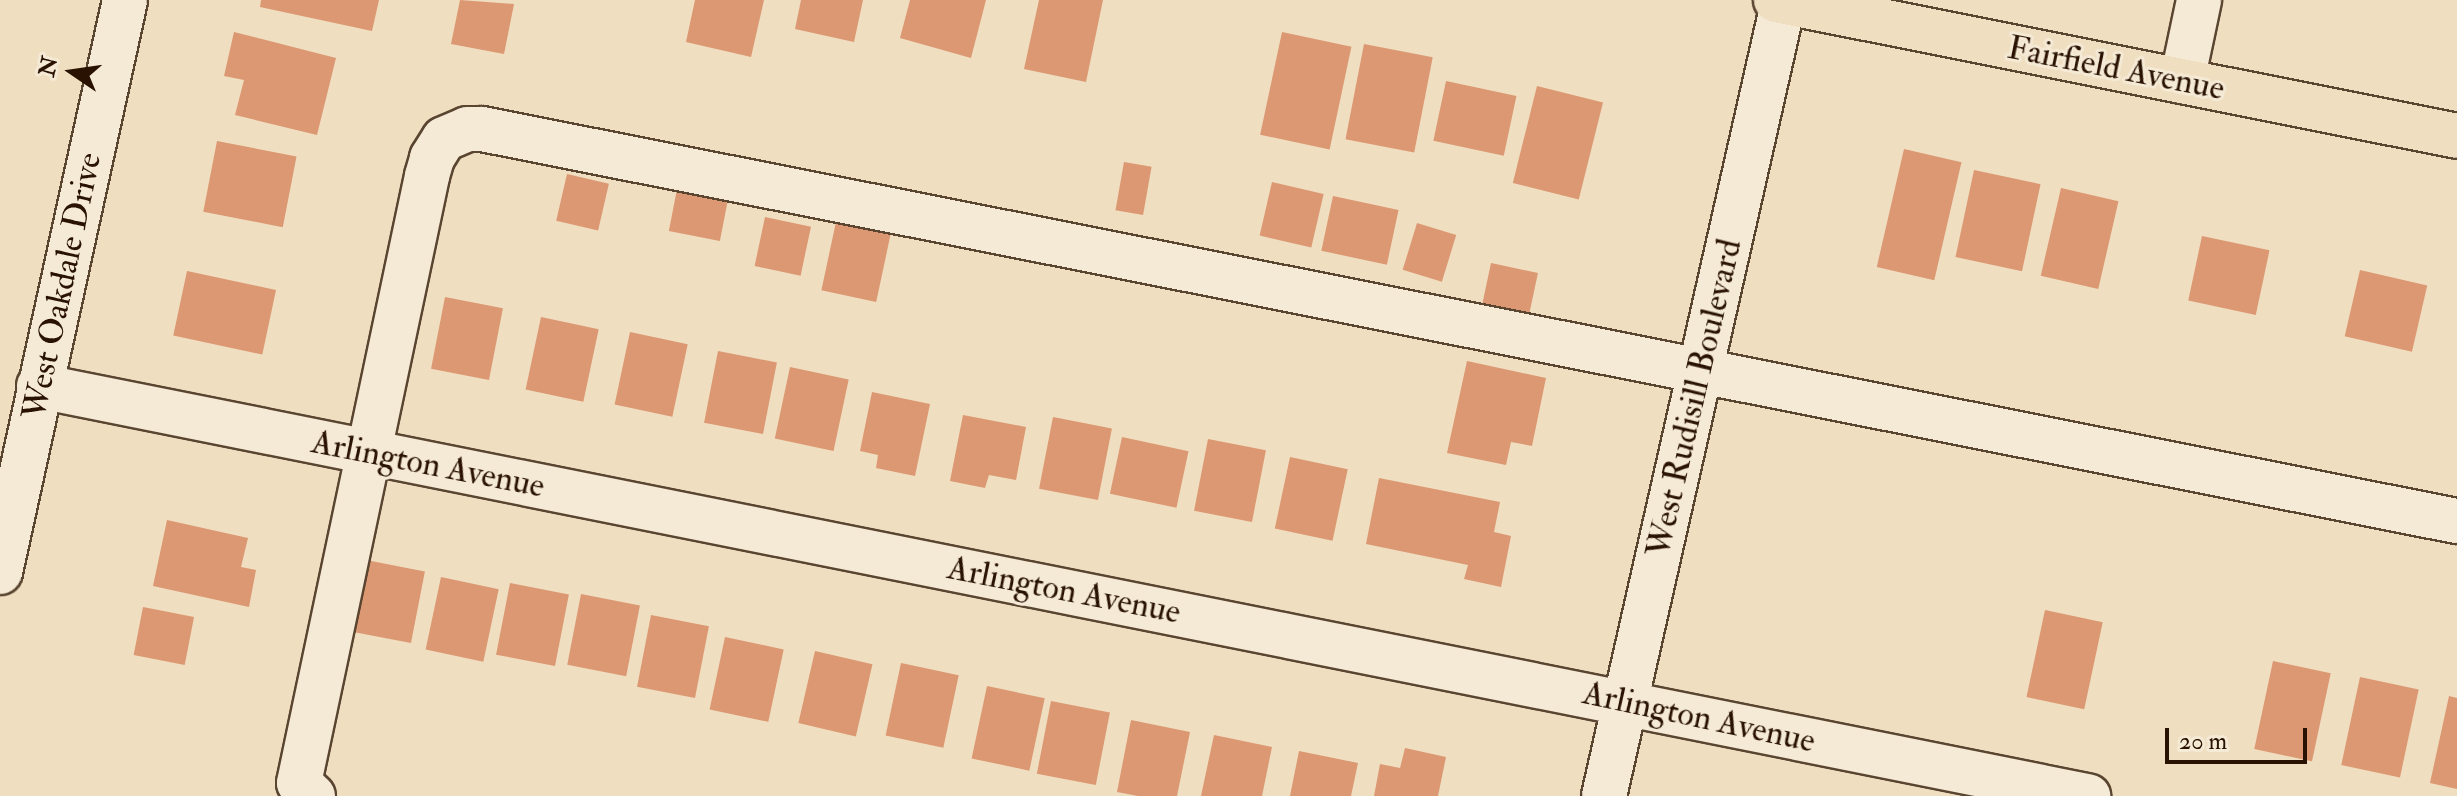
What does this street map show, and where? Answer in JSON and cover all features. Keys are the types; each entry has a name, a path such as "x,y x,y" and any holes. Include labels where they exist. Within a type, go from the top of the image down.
{"main road":[{"name":"Fairfield Avenue","path":"1781,1 2457,136"}],"street":[{"name":"West Oakdale Drive","path":"0,572 125,0"},
{"path":"2182,81 2199,0"},
{"name":"West Rudisill Boulevard","path":"1604,796 1781,1"},
{"path":"313,796 299,783 432,158 444,139 467,129 482,129 2457,521"},
{"name":"Arlington Avenue","path":"39,386 2088,796"}],"building":[{"path":"261,0 379,0 372,31 260,7"},
{"path":"460,0 514,4 504,54 451,44"},
{"path":"695,0 764,0 751,57 686,42"},
{"path":"801,0 863,0 854,42 795,29"},
{"path":"910,0 986,0 971,58 900,38"},
{"path":"1039,0 1103,0 1086,82 1024,69"},
{"path":"234,32 336,58 317,135 235,115 244,80 224,76"},
{"path":"1282,32 1351,47 1330,149 1260,135"},
{"path":"1364,44 1433,57 1414,153 1345,139"},
{"path":"1446,81 1516,96 1504,156 1433,141"},
{"path":"1537,86 1603,102 1579,199 1513,183"},
{"path":"217,141 297,156 283,227 203,212"},
{"path":"1904,149 1961,162 1934,280 1877,267"},
{"path":"1124,162 1152,167 1143,215 1115,210"},
{"path":"1974,170 2041,184 2022,271 1955,257"},
{"path":"567,174 609,184 598,230 556,221"},
{"path":"1272,182 1324,194 1311,248 1260,236"},
{"path":"678,184 729,194 720,241 669,231"},
{"path":"2061,188 2118,201 2098,289 2041,276"},
{"path":"1333,196 1399,210 1387,265 1321,251"},
{"path":"765,217 811,227 801,276 755,266"},
{"path":"837,217 892,229 876,302 821,290"},
{"path":"1417,223 1456,235 1442,282 1403,270"},
{"path":"2202,236 2269,250 2256,315 2188,301"},
{"path":"1491,263 1538,273 1527,323 1480,313"},
{"path":"2360,270 2427,286 2412,352 2345,336"},
{"path":"187,271 276,290 262,354 173,336"},
{"path":"445,297 503,308 489,380 431,369"},
{"path":"541,317 599,329 583,402 526,389"},
{"path":"630,332 688,344 672,417 615,404"},
{"path":"718,351 777,362 763,434 704,423"},
{"path":"1467,361 1546,378 1532,446 1511,442 1506,465 1447,453"},
{"path":"790,367 849,379 834,451 775,438"},
{"path":"872,392 930,404 915,476 876,468 878,455 860,451"},
{"path":"963,415 1026,427 1016,480 989,475 985,488 950,481"},
{"path":"1053,417 1112,428 1098,500 1039,489"},
{"path":"1122,437 1189,451 1176,508 1110,494"},
{"path":"1208,439 1266,450 1252,522 1194,511"},
{"path":"1290,457 1348,469 1333,541 1275,528"},
{"path":"1379,478 1500,502 1494,532 1511,536 1501,587 1464,579 1468,565 1366,544"},
{"path":"167,520 248,538 241,567 256,570 249,607 153,586"},
{"path":"366,560 425,571 411,643 352,632"},
{"path":"441,577 499,589 483,662 426,649"},
{"path":"510,583 569,594 555,666 496,655"},
{"path":"581,594 640,605 626,676 567,665"},
{"path":"143,607 194,617 185,665 134,655"},
{"path":"2045,610 2103,622 2084,709 2026,697"},
{"path":"651,615 709,626 695,698 637,687"},
{"path":"725,637 784,649 768,722 710,709"},
{"path":"815,651 872,664 856,736 798,723"},
{"path":"2273,661 2331,673 2312,761 2254,749"},
{"path":"901,663 959,675 943,748 886,735"},
{"path":"2360,677 2419,689 2400,778 2341,765"},
{"path":"987,686 1045,698 1029,771 972,758"},
{"path":"2449,696 2457,698 2457,789 2430,783"},
{"path":"1051,701 1110,712 1096,785 1037,774"},
{"path":"1131,720 1190,732 1177,796 1138,796 1117,792"},
{"path":"1214,735 1272,747 1262,796 1201,796"},
{"path":"1405,748 1446,757 1438,796 1374,796 1380,764 1400,768"},
{"path":"1299,751 1358,763 1351,796 1290,796"}]}
